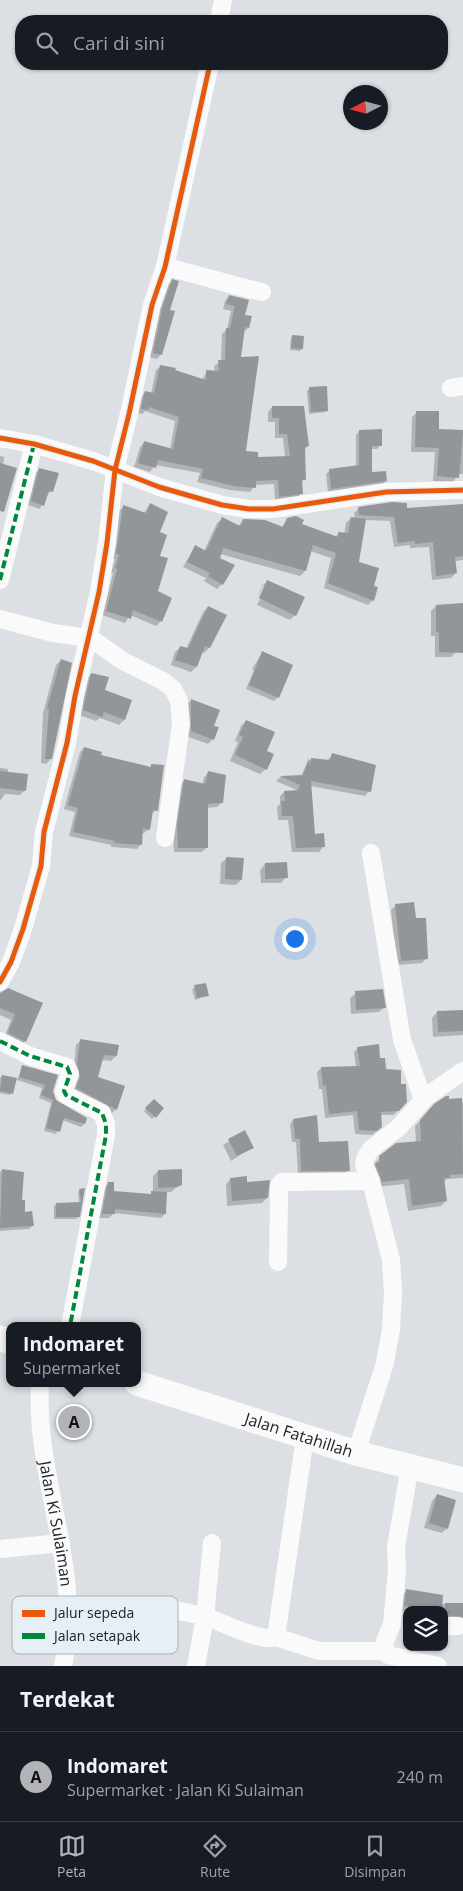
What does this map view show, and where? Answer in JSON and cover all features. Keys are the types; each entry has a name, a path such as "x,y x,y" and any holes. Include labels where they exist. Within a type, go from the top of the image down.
{"street":[{"path":"220,15 223,0"},
{"path":"0,982 11,962 23,929 40,866 44,832 63,762 75,696 90,638 107,543 115,470 152,304 165,267 209,70"},
{"path":"165,267 262,292"},
{"path":"0,438 34,444 93,461 159,487 222,505 273,509 386,492 463,490"},
{"path":"0,580 34,444"},
{"path":"0,619 53,633 90,638 123,661 163,681 173,689 179,700 181,724 166,838"},
{"path":"370,853 402,1040 423,1100"},
{"path":"0,1041 30,1056 67,1067 70,1074 64,1091 66,1095 102,1113 106,1124 106,1135 92,1218 71,1322"},
{"path":"356,1453 385,1363 391,1328 393,1292 391,1260 371,1181 364,1164 370,1148 398,1128 423,1100 463,1071"},
{"path":"278,1262 279,1186 282,1182 371,1181"},
{"name":"Jalan Fatahillah","path":"141,1384 304,1438 463,1480"},
{"name":"Jalan Ki Sulaiman","path":"40,1387 42,1449 61,1543 67,1596"},
{"path":"276,1637 304,1438"},
{"path":"384,1651 385,1641 400,1624 396,1547 410,1466"},
{"path":"0,1549 61,1543"},
{"path":"196,1666 205,1617 212,1543"},
{"path":"178,1614 205,1617 265,1639 276,1637 319,1651 384,1651 388,1655 438,1666"}],"building":[{"path":"172,279 179,281 170,310 175,311 162,355 153,353 162,308"},
{"path":"229,295 249,300 245,315 252,316 249,328 245,327 241,357 259,356 246,451 258,452 258,457 290,456 287,434 279,434 279,418 272,418 272,406 304,406 309,446 305,447 306,480 302,480 303,494 279,497 278,480 256,481 256,488 234,486 201,478 203,469 158,460 156,468 138,463 144,441 173,449 179,417 149,407 148,410 141,409 145,391 154,393 160,365 176,368 175,370 206,380 206,370 219,371 218,360 225,360 226,328 230,328 235,306 226,304"},
{"path":"292,335 304,336 303,349 291,348"},
{"path":"327,386 328,411 311,412 309,387"},
{"path":"416,411 439,411 439,429 463,430 459,478 437,476 439,448 415,447"},
{"path":"382,429 382,446 372,446 372,472 386,471 387,481 331,489 329,469 359,465 359,430"},
{"path":"0,463 17,468 4,512 0,511"},
{"path":"39,468 59,473 53,492 49,491 44,506 31,501"},
{"path":"392,502 407,503 407,508 463,504 463,556 455,557 457,573 436,576 433,542 415,544 415,541 398,543 394,517 359,515 358,507"},
{"path":"150,503 168,512 160,532 167,535 160,556 168,558 158,591 172,598 162,622 133,610 131,619 106,611 117,569 115,568 119,555 116,554 123,505 146,513"},
{"path":"296,516 304,520 302,524 338,537 338,532 348,533 351,517 366,519 359,562 379,568 374,586 378,587 374,601 328,583 336,553 313,545 306,571 223,548 220,558 235,565 223,585 208,576 210,573 187,562 195,545 206,551 222,517 240,526 243,519 265,520 283,527 287,518"},
{"path":"267,580 305,597 296,616 259,598"},
{"path":"463,603 463,653 439,652 439,632 436,632 436,605"},
{"path":"208,606 227,615 210,648 205,646 197,667 175,660 180,646 188,648"},
{"path":"262,651 293,665 279,698 249,685"},
{"path":"61,659 72,663 52,759 45,759 49,709 47,708"},
{"path":"91,673 109,677 105,690 132,700 125,720 104,712 102,717 83,710"},
{"path":"191,699 220,710 214,726 219,727 214,740 191,731"},
{"path":"246,720 275,732 267,751 274,754 267,770 235,755 243,737 239,735"},
{"path":"84,747 102,752 101,755 151,767 151,764 164,765 158,811 153,810 150,830 143,828 142,845 114,843 115,841 73,832 78,808 68,805"},
{"path":"332,753 376,765 371,792 311,781 315,834 324,833 325,847 296,848 293,816 282,816 281,801 285,801 284,791 298,790 300,785 280,776 303,775 309,758 310,766 311,758 330,760"},
{"path":"0,771 28,774 26,791 0,788"},
{"path":"208,771 226,775 223,803 208,804 208,848 178,848 177,826 184,779 205,784"},
{"path":"226,857 244,858 242,880 225,879"},
{"path":"287,862 288,878 265,879 265,863"},
{"path":"414,902 416,918 426,918 428,959 401,961 395,904"},
{"path":"206,983 209,996 197,998 194,985"},
{"path":"8,988 43,1003 26,1042 8,1033 15,1014 0,1008 0,993"},
{"path":"383,989 386,1008 356,1010 355,991"},
{"path":"463,1010 463,1031 438,1032 437,1011"},
{"path":"80,1039 119,1045 117,1056 104,1055 98,1077 125,1086 117,1110 76,1088 80,1077 77,1064"},
{"path":"379,1044 380,1058 385,1058 386,1069 401,1070 401,1084 406,1084 407,1102 399,1111 381,1112 382,1127 377,1131 359,1130 357,1111 329,1114 326,1085 323,1086 321,1067 360,1066 357,1047"},
{"path":"22,1065 58,1075 53,1091 56,1100 87,1118 85,1124 64,1118 60,1132 46,1128 53,1100 41,1095 45,1085 19,1077"},
{"path":"2,1075 17,1078 13,1094 0,1091"},
{"path":"449,1096 449,1099 462,1098 463,1174 450,1175 450,1178 444,1178 447,1201 412,1206 409,1179 382,1182 375,1163 380,1162 379,1156 396,1143 421,1141 420,1120 434,1104"},
{"path":"154,1099 164,1108 156,1118 145,1108"},
{"path":"317,1115 319,1142 348,1141 350,1171 301,1171 300,1139 295,1139 293,1119"},
{"path":"245,1130 254,1148 237,1156 228,1139"},
{"path":"2,1169 24,1172 22,1200 25,1200 25,1212 32,1211 34,1226 0,1228"},
{"path":"182,1169 182,1185 158,1188 158,1170"},
{"path":"247,1176 247,1182 270,1180 268,1198 232,1201 230,1178"},
{"path":"108,1182 114,1182 114,1191 151,1194 151,1191 167,1192 166,1214 115,1209 115,1214 102,1214"},
{"path":"85,1188 80,1217 56,1217 56,1203 81,1202 79,1189"},
{"path":"437,1494 456,1500 448,1529 429,1523"},
{"path":"406,1589 443,1595 442,1606 404,1606"},
{"path":"445,1603 463,1603 463,1617 448,1615 448,1606 445,1606"}],"marked path":[{"path":"0,580 34,444"},
{"path":"0,1041 30,1056 67,1067 70,1074 64,1091 66,1095 102,1113 106,1124 106,1135 71,1322"}],"cycle path":[{"path":"0,982 11,962 23,929 41,866 44,832 67,743 75,696 99,592 107,543 115,470 152,305 165,267 209,70"},
{"path":"0,438 34,444 93,461 159,487 222,505 249,509 273,509 386,492 463,490"}],"place":[{"name":"Indomaret","path":"74,1422"}]}
